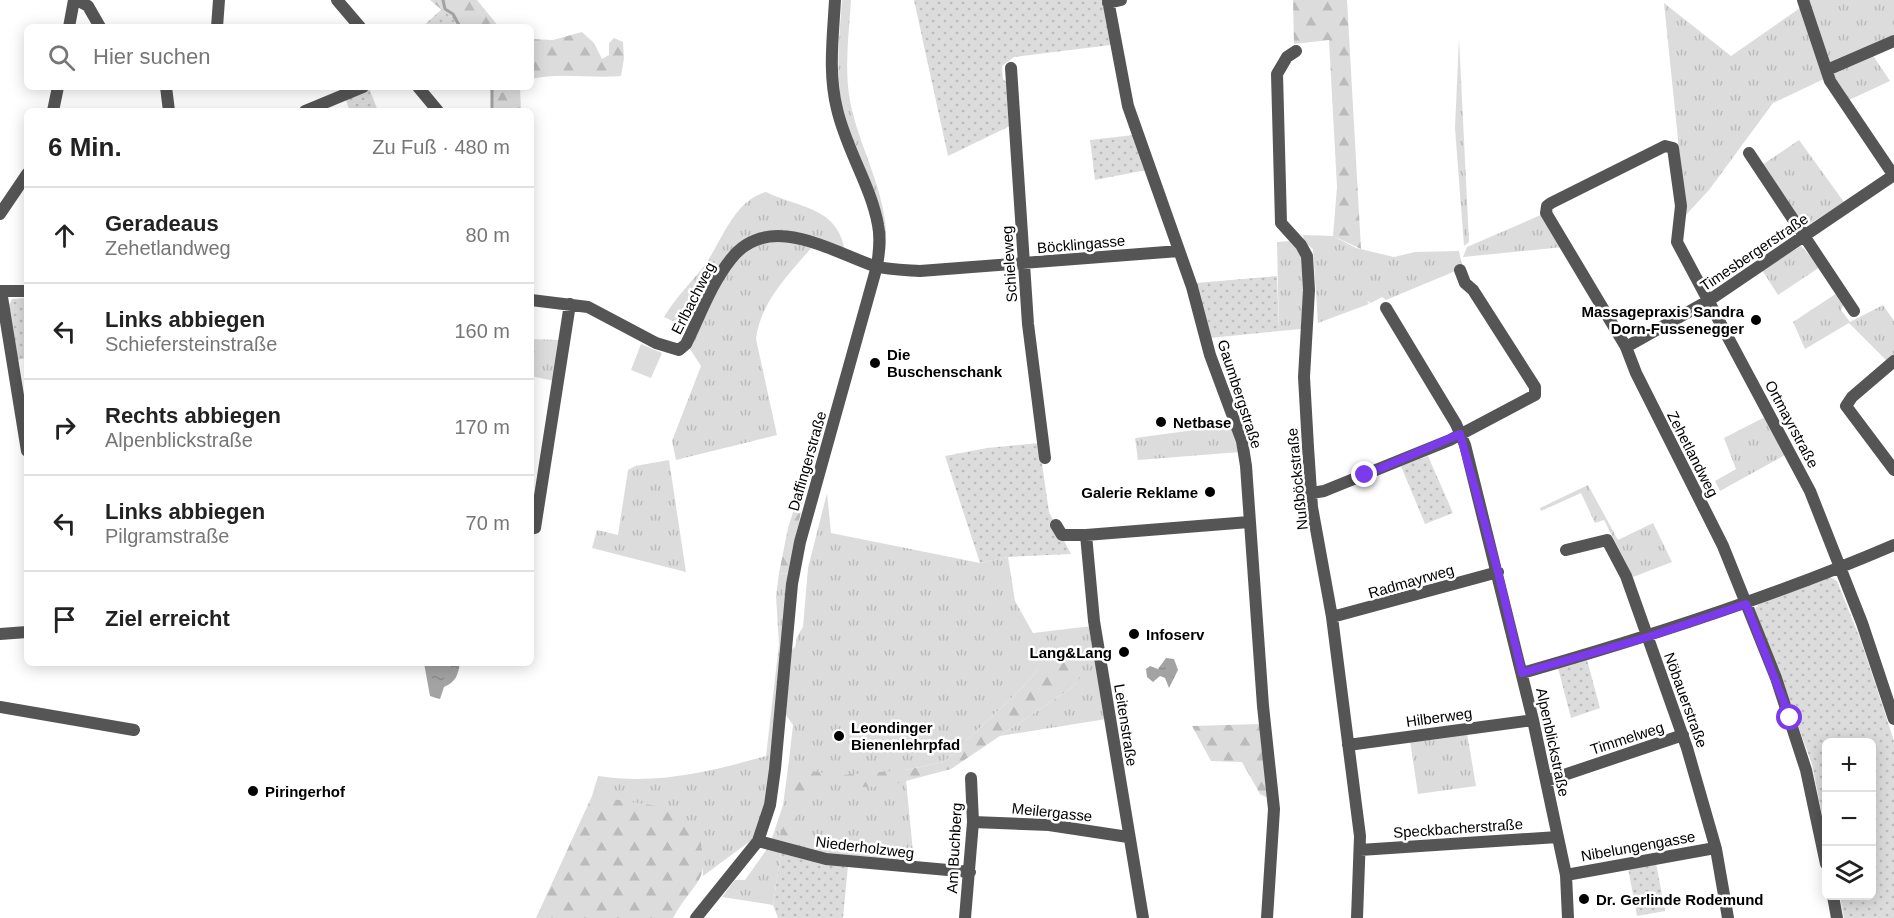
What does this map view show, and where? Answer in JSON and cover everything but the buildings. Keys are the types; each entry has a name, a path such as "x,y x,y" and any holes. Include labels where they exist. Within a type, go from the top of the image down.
{"street":[{"path":"70,24 76,0 88,6 98,24"},
{"path":"217,24 219,0"},
{"path":"337,0 357,24"},
{"name":"Daffingerstraße","path":"696,918 758,841 770,805 776,769 791,595 800,542 877,266 879,246 877,219 843,130 833,96 831,69 835,0"},
{"path":"1803,0 1830,81 1894,176"},
{"name":"Gaumbergstraße","path":"1112,1 1128,106 1179,251 1210,355 1242,441 1246,466 1263,706 1274,808 1267,918"},
{"path":"1827,70 1894,41"},
{"name":"Nußböckstraße","path":"1296,51 1287,57 1277,74 1281,224 1307,256 1309,290 1304,377 1312,493 1332,617 1360,850 1357,918"},
{"name":"Schieleweg","path":"1011,68 1024,264 1045,458"},
{"path":"54,108 58,90"},
{"path":"166,90 169,108"},
{"path":"312,108 356,90"},
{"path":"420,90 436,108"},
{"name":"Zehetlandweg","path":"1672,148 1665,146 1551,203 1546,210 1566,249 1626,347 1633,367 1723,546 1796,733 1823,846"},
{"name":"Ortmayrstraße","path":"1672,148 1681,206 1677,242 1810,491 1841,568 1894,719"},
{"path":"1749,153 1854,311"},
{"name":"Timesbergerstraße","path":"1626,347 1708,301 1894,176"},
{"path":"0,214 24,178"},
{"name":"Erlbachweg","path":"534,300 598,310 656,343 679,350 686,344 718,278 730,260 752,243 774,236 798,237 877,266"},
{"name":"Böcklingasse","path":"877,266 920,271 1179,251"},
{"path":"1312,493 1324,491 1460,434 1535,395 1534,387 1473,290 1465,283 1460,270"},
{"path":"24,291 0,291 24,434"},
{"path":"535,528 570,304"},
{"name":"Alpenblickstraße","path":"1386,308 1460,434 1498,572 1533,720 1566,875 1568,918"},
{"path":"1894,360 1852,397 1846,406 1894,470"},
{"path":"1056,525 1062,535 1086,535 1249,522"},
{"name":"Leitenstraße","path":"1086,535 1094,621 1143,918"},
{"name":"Nöbauerstraße","path":"1566,550 1604,539 1610,543 1626,576 1683,735 1715,848 1728,918"},
{"path":"1522,673 1648,637 1746,604 1894,545"},
{"name":"Radmayrweg","path":"1332,617 1498,572"},
{"path":"0,634 24,632"},
{"path":"0,707 134,730"},
{"name":"Hilberweg","path":"1348,745 1533,720"},
{"name":"Timmelweg","path":"1546,781 1683,735"},
{"name":"Am Buchberg","path":"965,918 973,822 971,778"},
{"name":"Meilergasse","path":"973,822 1049,825 1128,837"},
{"name":"Speckbacherstraße","path":"1360,850 1558,837"},
{"name":"Niederholzweg","path":"758,841 826,859 970,872"},
{"name":"Nibelungengasse","path":"1566,875 1715,848"},
{"path":"1834,900 1837,918"}],"green space":[{"path":"430,0 477,0 497,24 458,24"},
{"path":"842,0 851,0 848,88 855,121 881,201 886,242 883,262 884,242 878,207 852,141 842,108 838,62"},
{"path":"914,0 1103,0 1111,45 1014,57 1002,66 1003,79 1008,84 1012,125 948,156"},
{"path":"1293,0 1347,0 1361,249 1333,236 1337,187 1329,40 1294,44"},
{"path":"1807,0 1894,0 1894,38 1830,64"},
{"path":"1664,3 1731,56 1800,8 1824,79 1773,103 1709,190 1684,217 1684,198"},
{"path":"442,9 459,24 425,24"},
{"path":"582,32 594,43 602,59 609,55 609,43 614,38 623,42 624,58 621,76 554,76 534,78 534,39 553,40"},
{"path":"1459,38 1469,242 1464,246 1455,128"},
{"path":"1872,54 1890,81 1849,100 1833,76 1834,72"},
{"path":"370,90 377,108 349,108 345,98"},
{"path":"490,90 520,90 521,108 494,108"},
{"path":"1134,135 1146,170 1095,180 1090,140"},
{"path":"1799,140 1844,202 1808,225 1802,223 1762,165"},
{"path":"766,192 804,206 825,217 834,225 845,250 799,234 751,239 689,329 664,317 704,266 737,213 745,204"},
{"path":"1543,214 1563,247 1463,257 1467,247"},
{"path":"1303,235 1333,236 1356,248 1394,257 1415,252 1459,251 1462,265 1453,272 1386,300 1382,297 1371,303 1367,301 1369,304 1318,323 1313,249 1304,242"},
{"path":"780,239 813,246 770,300 763,313 756,339 777,435 676,460 672,441 701,366 690,349 690,343 726,270 751,247"},
{"path":"1290,241 1302,252 1305,272 1301,329 1279,331 1277,242"},
{"path":"1801,246 1820,267 1778,295 1762,270"},
{"path":"1277,276 1279,331 1210,338 1196,283"},
{"path":"1837,293 1844,303 1841,310 1850,322 1883,305 1894,321 1894,355 1887,361 1849,323 1805,349 1793,322"},
{"path":"24,298 24,359 17,360 8,307 12,299"},
{"path":"534,339 559,340 554,381 534,377"},
{"path":"641,344 662,353 651,378 631,370"},
{"path":"1765,417 1785,455 1720,491 1715,481 1736,469 1724,438"},
{"path":"1232,425 1240,452 1138,460 1135,438"},
{"path":"815,443 820,444 802,506 789,574 779,573 788,528"},
{"path":"1039,443 1049,512 1071,554 1008,557 980,563 945,456 987,448"},
{"path":"1428,456 1453,513 1425,524 1401,466"},
{"path":"669,460 686,572 592,548 597,530 618,535 628,470 635,466"},
{"path":"1588,485 1618,540 1653,523 1672,562 1633,577 1604,520 1595,523 1581,493 1541,511 1540,508"},
{"path":"827,493 831,533 980,563 1008,557 1015,601 1033,633 1092,626 1106,719 1000,736 1071,688 1082,676 1039,668 1025,685 944,762 905,770 914,862 826,856 771,841 783,805 793,725 786,715 791,650 795,647 797,637 803,627 808,568"},
{"path":"779,573 789,574 771,777 764,812 753,839 703,876 702,847 592,796 598,776 662,778 703,772 766,756 779,644 776,596"},
{"path":"1830,577 1837,581 1861,641 1894,741 1894,918 1844,918 1841,900 1876,900 1876,738 1822,738 1822,814 1812,764 1755,609 1759,604"},
{"path":"1058,657 1071,658 1082,665 1082,676 1071,688 951,769 887,786 860,787 822,780 808,786 800,798 796,825 790,836 780,835 790,810 796,773 802,770 842,775 905,770 944,762 1025,685 1039,668"},
{"path":"1587,660 1600,708 1571,718 1558,668"},
{"path":"1260,724 1268,798 1260,794 1242,762 1211,761 1192,726"},
{"path":"1467,733 1476,786 1418,794 1410,741"},
{"path":"592,796 671,808 698,829 702,847 702,871 700,878 673,918 536,918"},
{"path":"767,849 781,852 773,905 722,897 735,880 745,880"},
{"path":"781,852 848,866 843,918 778,918 773,905"},
{"path":"1656,863 1665,911 1637,916 1628,868"}],"water":[{"path":"1166,658 1174,659 1178,670 1169,688 1165,678 1160,676 1153,682 1147,677 1146,669 1150,666 1158,669"},
{"path":"425,666 459,666 456,678 444,687 440,699 430,696"}],"waterway":[{"path":"443,0 445,9 453,14 458,24"},
{"path":"492,90 492,108"}],"place":[{"name":"Massagepraxis Sandra Dorn-Fussenegger","path":"1756,320"},
{"name":"Die Buschenschank","path":"875,363"},
{"name":"Netbase","path":"1161,422"},
{"name":"Galerie Reklame","path":"1210,492"},
{"name":"Infoserv","path":"1134,634"},
{"name":"Lang&Lang","path":"1124,652"},
{"name":"Leondinger Bienenlehrpfad","path":"839,736"},
{"name":"Piringerhof","path":"253,791"},
{"name":"Dr. Gerlinde Rodemund","path":"1584,899"}],"route":[{"path":"1365,475 1460,434 1465,445 1498,572 1522,673 1648,637 1746,604 1790,718"}]}
